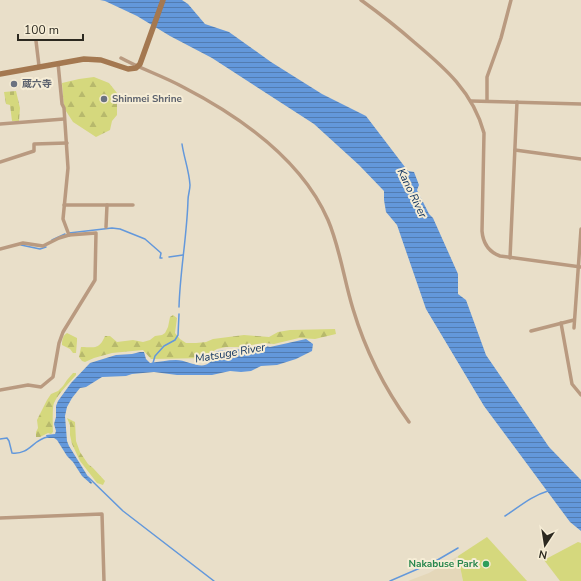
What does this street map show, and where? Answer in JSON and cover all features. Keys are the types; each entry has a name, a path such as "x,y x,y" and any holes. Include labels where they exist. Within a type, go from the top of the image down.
{"main road":[{"path":"0,74 39,66 93,58 128,69 139,66 163,0"}],"street":[{"path":"361,0 385,17 443,66 460,85 471,101 482,126 484,139 482,236 492,253 510,258 579,266"},
{"path":"487,101 487,77 501,38 511,0"},
{"path":"36,41 39,66"},
{"path":"121,58 184,87 242,123 278,153 300,176 328,219 337,244 360,332 384,383 409,422"},
{"path":"58,63 68,168 63,220 69,235"},
{"path":"471,101 581,104"},
{"path":"510,258 517,102"},
{"path":"0,124 64,119"},
{"path":"0,162 34,151 34,144 66,143"},
{"path":"515,150 581,159"},
{"path":"64,205 133,205"},
{"path":"106,227 108,205"},
{"path":"574,328 581,229"},
{"path":"0,249 23,243 43,246 69,235 96,233 96,277 63,332 59,343 53,377 42,387 28,385 0,390"},
{"path":"531,331 574,320"},
{"path":"561,324 572,384 581,395"},
{"path":"0,518 102,514 104,581"}],"shaded area":[{"path":"458,556 463,581 408,581 429,573"}],"green space":[{"path":"94,77 109,83 117,93 117,115 112,121 110,130 96,137 73,122 64,108 62,83"},
{"path":"16,91 20,108 19,121 12,121 10,105 6,104 4,92"},
{"path":"173,315 177,318 175,333 186,343 206,342 213,339 244,335 269,337 278,332 290,330 335,329 336,334 315,339 299,338 274,344 264,343 239,347 226,347 212,352 208,358 151,359 143,350 112,353 85,362 79,357 81,347 96,347 101,344 105,336 110,336 117,342 133,340 143,342 150,340 155,336 162,335 168,327 170,317"},
{"path":"67,333 77,338 76,353 73,353 70,349 62,345 63,338"},
{"path":"73,373 76,373 76,375 61,392 53,405 53,432 51,434 48,433 40,437 36,437 38,428 37,420 47,400 51,394 58,391 63,386"},
{"path":"67,418 75,422 76,441 80,452 88,464 105,481 103,485 97,483 80,461 72,444 70,425"},
{"name":"Nakabuse Park","path":"487,537 527,581 463,581 458,556"},
{"path":"578,542 581,543 581,581 560,581 544,560"}],"water":[{"name":"Kano River","path":"100,0 182,0 188,4 205,24 229,32 271,62 322,94 366,116 408,171 414,172 419,185 417,190 429,214 433,218 458,274 458,294 466,300 486,355 549,447 581,480 581,531 570,522 484,406 426,309 397,225 386,212 384,191 359,165 314,124 212,58 170,36 137,16"},
{"name":"Matsuge River","path":"306,339 313,344 312,351 296,359 277,365 261,366 251,371 230,371 212,375 177,375 154,372 132,374 126,376 102,377 86,387 80,388 67,407 65,416 67,441 92,483 91,484 82,476 57,440 54,438 47,438 46,435 55,434 56,431 54,424 58,401 71,383 90,363 116,355 144,352 146,359 150,363 176,360 203,365 208,364 212,360 214,353 217,351 244,349 262,345 270,347"}],"waterway":[{"path":"179,307 190,185 182,144"},
{"path":"69,233 112,228 120,229 145,239 161,253 160,258 162,258"},
{"path":"52,240 65,234"},
{"path":"21,245 40,249 46,247"},
{"path":"169,257 183,255"},
{"path":"153,363 155,356 164,346 175,340 178,335 179,314"},
{"path":"0,439 7,438 12,453 18,453 23,452 43,438 48,437"},
{"path":"88,477 123,511 214,581"},
{"path":"505,516 531,499 548,491"},
{"path":"390,581 434,562 458,548"}],"place":[{"name":"蔵六寺","path":"14,84"},
{"name":"Shinmei Shrine","path":"104,99"},
{"name":"Nakabuse Park","path":"486,564"}]}
